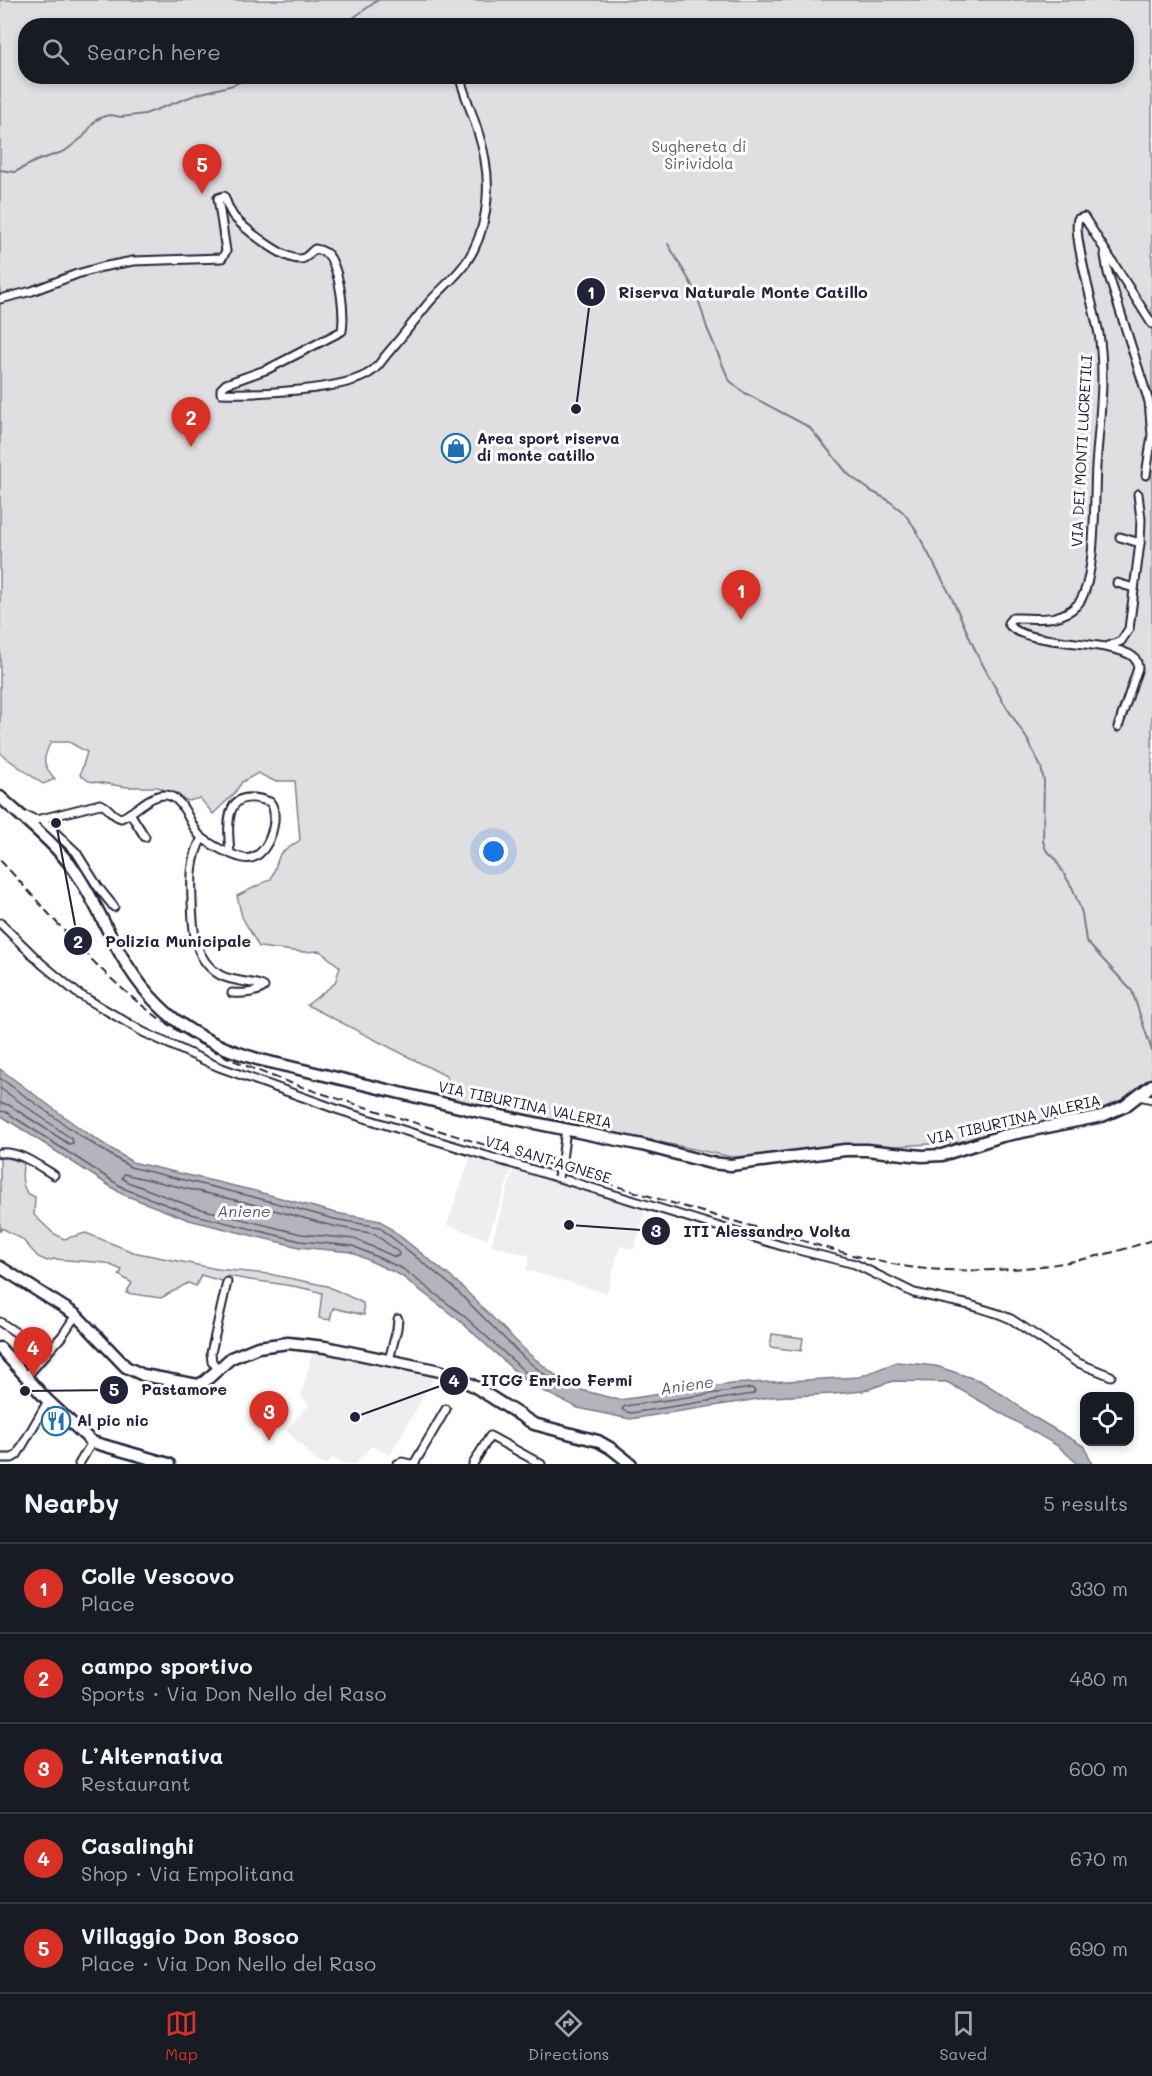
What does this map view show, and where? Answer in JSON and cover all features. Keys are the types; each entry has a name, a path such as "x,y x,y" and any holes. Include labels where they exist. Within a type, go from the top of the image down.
{"main road":[{"name":"VIA TIBURTINA VALERIA","path":"0,797 72,866 139,984 162,1010 188,1030 223,1048 261,1060 476,1111 642,1144 726,1165 845,1150 931,1156 954,1152 1005,1136 1089,1120 1114,1112 1152,1085"},
{"path":"0,1267 76,1316 94,1332 121,1364 140,1374 195,1385 204,1382 235,1356 253,1348 282,1343 325,1347 427,1367 454,1377 477,1388 534,1424 598,1441 631,1464"},
{"path":"0,1348 48,1401 92,1442 151,1462 169,1464"}],"street":[{"path":"0,299 32,291 102,267 133,261 222,258 226,251 218,198 224,196 233,216 262,241 293,258 307,257 315,249 321,250 330,257 344,319 342,331 268,369 226,384 221,389 221,393 277,391 345,384 357,380 372,371 437,293 453,279 467,261 479,236 486,211 486,161 462,84"},
{"name":"VIA DEI MONTI LUCRETILI","path":"1104,648 1032,636 1013,629 1008,623 1012,618 1044,619 1059,616 1073,608 1084,592 1092,542 1102,364 1095,310 1077,239 1078,219 1084,217 1086,219 1152,324"},
{"path":"1105,252 1108,273 1149,402 1152,435 1146,475"},
{"path":"1104,648 1119,643 1126,636 1130,623 1140,543 1141,519 1138,494"},
{"path":"1120,537 1140,543"},
{"path":"1117,583 1134,588"},
{"path":"1104,648 1132,656 1137,660 1138,668 1118,727"},
{"path":"0,797 30,818 41,819 100,804 121,818 157,797 170,796 180,805 202,838 230,852 242,858 248,858 264,849 270,840 274,816 274,807 270,802 245,798 235,802 229,827 230,852"},
{"path":"130,813 145,837"},
{"path":"41,819 71,846 114,907"},
{"path":"202,838 194,856 191,882 192,927 199,952 209,967 221,975 235,982 264,987 261,990 232,993"},
{"name":"VIA SANT'AGNESE","path":"0,922 69,988 94,1005 143,1032 219,1067 351,1113 558,1178 782,1246 855,1264 916,1294 970,1305 1011,1319 1076,1362 1111,1376"},
{"path":"1139,1096 1152,1099"},
{"path":"558,1178 566,1129"},
{"path":"0,1153 24,1157 54,1174"},
{"path":"218,1368 212,1362 210,1353 227,1282"},
{"path":"26,1377 66,1332 76,1316"},
{"path":"388,1360 398,1319"},
{"path":"0,1322 47,1353"},
{"path":"0,1458 12,1458 17,1455 48,1401"},
{"path":"397,1464 402,1462 412,1464 446,1409"},
{"path":"473,1464 490,1436 541,1464"},
{"path":"79,1464 92,1442"}],"shaded area":[{"path":"471,1155 512,1169 487,1239 447,1225"},
{"path":"514,1167 647,1205 634,1250 620,1246 607,1293 526,1270 530,1256 491,1245"},
{"path":"313,1350 378,1365 401,1365 436,1374 390,1455 371,1446 356,1464 341,1464 333,1457 327,1464 320,1464 286,1430 309,1405 301,1396"}],"green space":[{"name":"Sughereta di Sirividola","path":"0,0 1152,0 1152,1077 1117,1106 960,1142 732,1157 453,1099 446,1076 307,1005 335,983 340,967 320,951 303,952 259,947 242,917 237,896 271,879 280,854 300,840 295,781 274,781 258,773 242,782 233,795 213,814 200,798 188,801 158,787 127,787 89,781 80,775 87,752 69,742 51,742 45,761 55,779 43,784 0,753"},
{"path":"0,1158 24,1163 23,1182 27,1193 35,1197 34,1215 53,1233 64,1239 86,1233 133,1252 217,1269 269,1274 327,1286 363,1303 364,1315 333,1308 330,1320 319,1318 322,1293 299,1287 228,1276 221,1281 201,1275 196,1286 188,1283 161,1298 126,1293 132,1283 119,1275 122,1270 106,1263 54,1259 47,1261 38,1257 22,1239 2,1228 0,1232"},
{"path":"772,1334 803,1338 801,1351 770,1347"}],"water":[{"name":"Aniene","path":"0,1069 85,1132 132,1162 336,1213 381,1221 457,1282 529,1354 570,1387 619,1400 732,1384 859,1377 897,1362 936,1366 981,1381 1005,1396 1032,1416 1085,1447 1092,1464 1078,1464 1058,1446 947,1382 893,1381 863,1391 771,1397 630,1419 578,1408 529,1384 460,1321 400,1275 351,1252 299,1247 189,1220 122,1194 0,1115"}],"waterway":[{"path":"353,18 378,0"},
{"path":"0,170 15,172 36,161 65,151 83,137 96,120 105,116 145,114 198,94 235,84"},
{"path":"668,244 696,292 707,328 729,380 743,392 809,427 849,475 888,500 903,512 913,525 951,596 977,654 1041,767 1044,781 1043,841 1046,850 1054,857 1073,889 1082,913 1086,941 1132,991 1152,1051"}],"railway":[{"path":"0,860 84,952 129,994 178,1031 225,1057 327,1095 663,1200 833,1250 890,1264 927,1269 1013,1269 1069,1262 1152,1240"}],"place":[{"name":"Villaggio Don Bosco","path":"202,194"},
{"name":"Riserva Naturale Monte Catillo","path":"576,409"},
{"name":"campo sportivo","path":"191,447"},
{"name":"Area sport riserva di monte catillo","path":"456,448"},
{"name":"Colle Vescovo","path":"741,620"},
{"name":"Polizia Municipale","path":"56,823"},
{"name":"ITI Alessandro Volta","path":"569,1225"},
{"name":"Casalinghi","path":"33,1377"},
{"name":"Pastamore","path":"25,1391"},
{"name":"ITCG Enrico Fermi","path":"355,1417"},
{"name":"Al pic nic","path":"56,1421"},
{"name":"L’Alternativa","path":"269,1441"}]}
